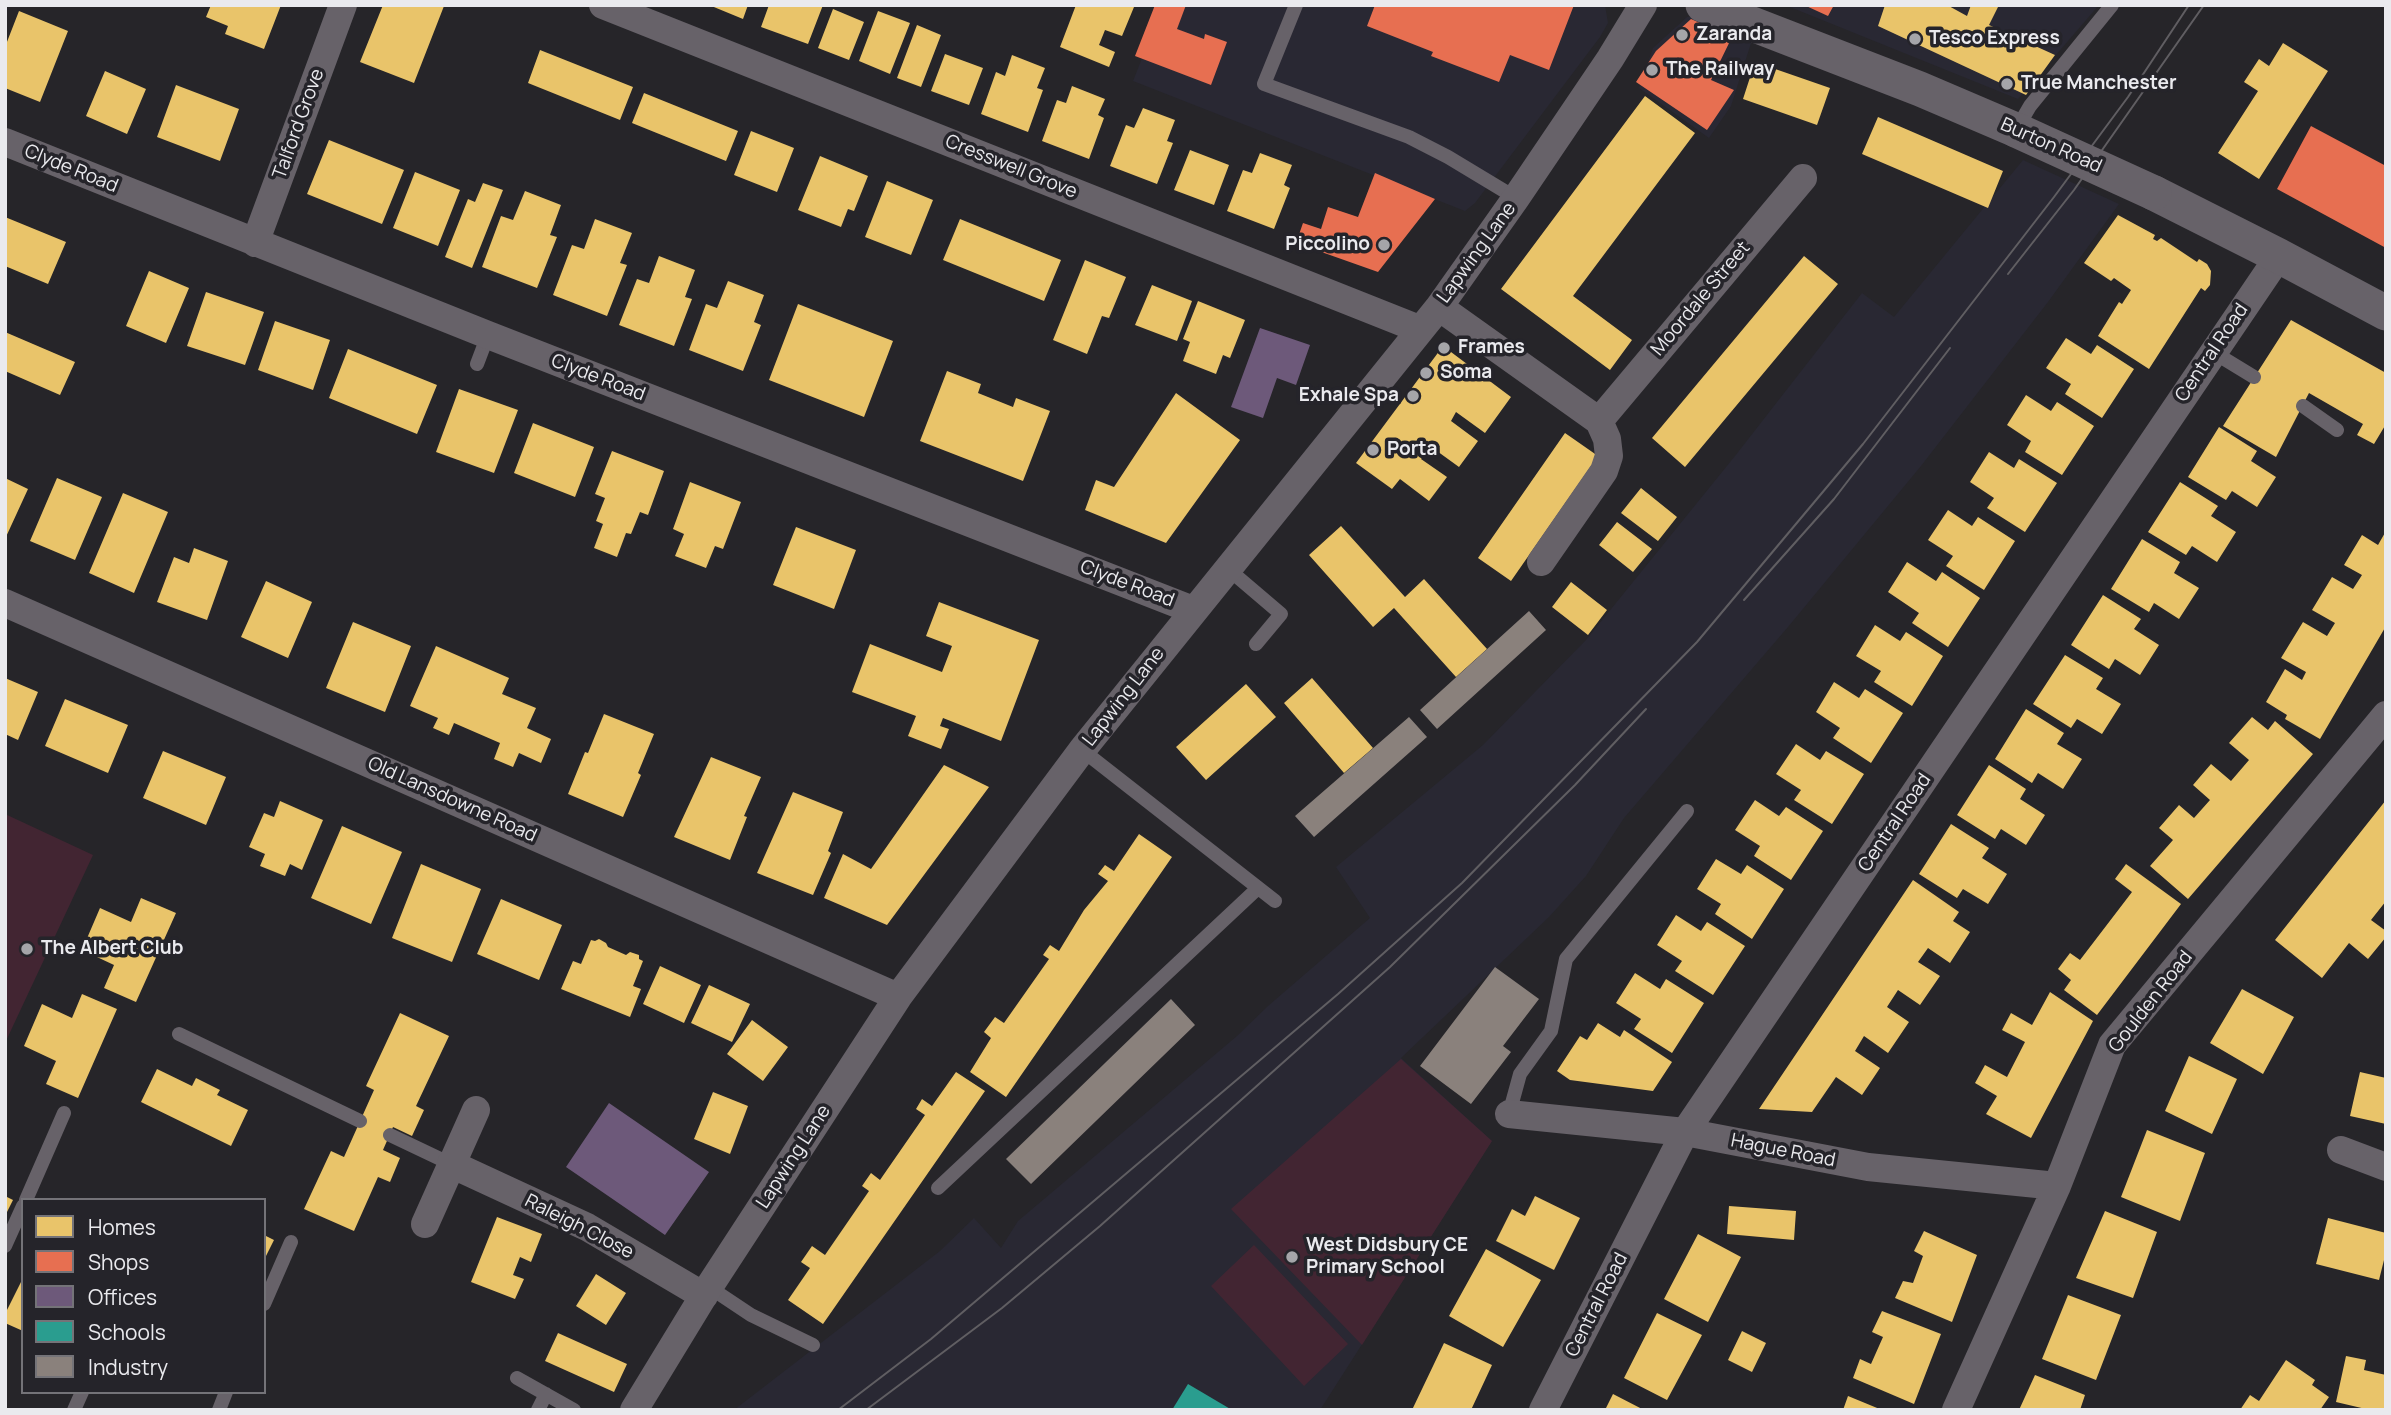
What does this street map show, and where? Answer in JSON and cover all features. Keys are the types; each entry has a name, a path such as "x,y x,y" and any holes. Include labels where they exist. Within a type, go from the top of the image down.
{"street":[{"name":"Talford Grove","path":"256,243 343,5"},
{"name":"Cresswell Grove","path":"603,5 1419,329"},
{"name":"Lapwing Lane","path":"634,1410 706,1292 898,997 1082,750 1439,307 1516,198 1643,5"},
{"name":"Burton Road","path":"1703,5 1920,89 2016,130 2154,193 2386,313"},
{"name":"Clyde Road","path":"5,142 488,335 1193,610"},
{"name":"Moordale Street","path":"1599,421 1802,178"},
{"name":"Central Road","path":"1543,1410 1685,1132 2279,256"},
{"path":"1439,307 1599,421 1607,439 1609,456 1604,471 1541,562"},
{"name":"Old Lansdowne Road","path":"5,603 898,997"},
{"name":"Goulden Road","path":"1956,1410 2057,1186 2112,1045 2386,715"},
{"path":"425,1224 476,1110"},
{"name":"Hague Road","path":"1509,1114 1685,1132 1868,1167 2057,1186"},
{"path":"2341,1150 2386,1167"},
{"name":"Raleigh Close","path":"451,1164 587,1227 706,1292"}],"lane":[{"path":"1296,5 1264,84 1409,137 1516,198"},
{"path":"2016,130 2030,106 2112,5"},
{"path":"477,365 488,335"},
{"path":"2214,352 2254,377"},
{"path":"2302,406 2337,430"},
{"path":"1227,568 1281,614 1256,644"},
{"path":"1082,750 1275,901"},
{"path":"1509,1114 1520,1074 1551,1031 1566,959 1688,811"},
{"path":"938,1188 1258,888"},
{"path":"179,1034 360,1121"},
{"path":"27,1198 64,1113"},
{"path":"390,1135 451,1164"},
{"path":"5,1246 21,1210"},
{"path":"266,1299 291,1242"},
{"path":"706,1292 813,1345"},
{"path":"517,1378 575,1410"},
{"path":"74,1410 81,1394"},
{"path":"538,1410 546,1394"}],"shaded area":[{"path":"1163,5 1605,5 1608,23 1475,203 1465,211 1133,81"},
{"path":"1785,5 2099,5 2018,99"},
{"path":"1687,17 1697,17 1752,40 1731,106 1709,138 1639,88 1653,48"},
{"path":"2023,160 2119,204 2048,302 1921,466 1788,627 1624,818 1586,876 1549,917 1401,1058 1492,1141 1320,1410 734,1410 940,1251 974,1218 1001,1248 1018,1221 1237,1036 1370,918 1336,867 1483,745 1586,640 1862,293 1894,317"},
{"name":"The Albert Club","path":"5,814 93,855 5,1043"},
{"path":"1401,1059 1492,1141 1362,1345 1231,1209"},
{"path":"1254,1245 1348,1344 1304,1386 1211,1286"}],"building: Homes":[{"path":"211,5 281,5 264,49 225,34 228,26 206,17"},
{"path":"383,5 444,6 414,83 360,62"},
{"path":"709,5 748,5 743,19"},
{"path":"769,5 823,5 808,44 761,27"},
{"path":"1076,5 1134,7 1122,36 1105,30 1099,45 1115,52 1109,67 1060,47"},
{"path":"1885,5 1947,5 1967,16 1971,5 1999,5 1989,25 2055,55 2026,95 1878,26"},
{"path":"833,9 864,22 849,60 818,48"},
{"path":"19,11 68,31 40,102 5,88 5,47"},
{"path":"878,11 910,23 890,74 859,61"},
{"path":"917,25 941,35 921,87 897,78"},
{"path":"2283,43 2328,71 2259,179 2218,153 2258,91 2244,82 2259,59 2269,66"},
{"path":"540,50 633,87 620,120 528,83"},
{"path":"945,54 983,68 969,105 931,91"},
{"path":"1012,55 1045,68 1037,88 1043,90 1028,132 981,114 996,72 1005,76"},
{"path":"1755,62 1830,88 1817,125 1743,99"},
{"path":"105,71 146,89 127,134 86,116"},
{"path":"176,85 239,109 220,161 157,137"},
{"path":"1072,86 1105,99 1098,115 1104,118 1089,159 1042,141 1057,100 1066,103"},
{"path":"644,93 738,131 726,161 632,123"},
{"path":"1645,96 1695,133 1573,296 1632,340 1610,370 1501,289"},
{"path":"1143,108 1175,120 1167,141 1173,143 1157,184 1110,166 1126,125 1134,128"},
{"path":"1878,117 2003,171 1988,208 1862,154"},
{"path":"751,131 794,148 777,192 734,175"},
{"path":"329,140 404,170 382,224 307,194"},
{"path":"1190,150 1229,165 1214,205 1174,190"},
{"path":"1260,153 1292,165 1284,185 1290,188 1274,229 1227,211 1243,170 1252,173"},
{"path":"820,156 868,176 854,211 848,209 841,227 798,210"},
{"path":"415,172 460,190 438,246 393,228"},
{"path":"887,181 933,200 911,255 865,237"},
{"path":"483,183 503,190 472,268 445,257 468,199 475,202"},
{"path":"525,191 561,205 550,235 557,237 537,288 482,267 501,216 513,220"},
{"path":"2118,215 2155,235 2153,239 2157,241 2161,238 2197,262 2199,259 2207,264 2211,271 2210,285 2205,291 2201,288 2149,369 2098,336 2119,302 2122,304 2131,290 2114,278 2111,281 2084,263"},
{"path":"5,217 66,242 48,284 5,266"},
{"path":"595,219 632,233 620,263 627,265 607,316 553,295 572,245 584,249"},
{"path":"960,219 1061,260 1044,301 943,260"},
{"path":"659,256 695,270 685,297 692,299 674,346 619,325 637,279 649,283"},
{"path":"1804,256 1838,284 1685,467 1652,438"},
{"path":"1085,260 1126,277 1109,318 1102,316 1087,354 1053,340"},
{"path":"149,271 189,288 166,343 126,326"},
{"path":"728,281 764,295 754,322 761,325 743,371 689,350 706,304 717,308"},
{"path":"1152,285 1192,301 1177,341 1135,325"},
{"path":"206,292 264,312 245,365 187,346"},
{"path":"1198,301 1245,320 1230,358 1223,355 1216,374 1183,361 1190,342 1183,339"},
{"path":"798,304 893,341 864,417 769,380"},
{"path":"2291,320 2386,373 2386,424 2374,444 2357,435 2363,424 2309,393 2276,457 2223,426"},
{"path":"275,321 330,340 313,390 258,370"},
{"path":"5,332 75,362 60,395 5,371"},
{"path":"2066,338 2091,354 2097,345 2134,369 2102,418 2065,394 2071,384 2046,368"},
{"path":"1443,346 1511,397 1485,433 1456,412 1451,421 1478,441 1459,467 1430,446 1421,459 1447,477 1429,501 1400,479 1392,489 1356,463"},
{"path":"348,349 437,385 417,434 329,398"},
{"path":"947,371 981,384 978,393 1013,407 1016,398 1050,411 1023,481 920,441"},
{"path":"459,389 518,410 494,473 436,452"},
{"path":"1176,393 1240,440 1166,543 1085,510 1096,480 1114,487"},
{"path":"2026,395 2051,411 2057,402 2094,426 2062,475 2025,452 2031,441 2007,425"},
{"path":"533,423 594,447 575,497 514,473"},
{"path":"2219,427 2257,451 2251,461 2276,477 2257,507 2232,491 2226,500 2188,477"},
{"path":"1565,433 1598,456 1511,581 1478,558"},
{"path":"612,451 664,471 648,515 640,512 631,534 626,533 617,557 594,548 603,524 596,521 605,498 595,494"},
{"path":"1989,452 2014,468 2019,459 2057,483 2025,532 1987,508 1994,498 1970,482"},
{"path":"5,478 28,489 5,539"},
{"path":"57,478 102,497 75,560 30,541"},
{"path":"690,482 741,502 723,549 715,546 706,568 675,556 684,534 673,529"},
{"path":"2180,482 2218,506 2211,516 2236,532 2217,562 2192,546 2186,555 2148,532"},
{"path":"1641,488 1677,517 1658,541 1621,513"},
{"path":"123,493 168,512 134,593 89,573"},
{"path":"1948,510 1972,526 1978,517 2015,541 1984,590 1946,566 1953,556 1928,540"},
{"path":"1617,522 1652,549 1633,572 1599,545"},
{"path":"1341,526 1405,597 1424,579 1487,649 1456,677 1394,608 1373,627 1309,555"},
{"path":"796,527 856,550 834,609 773,585"},
{"path":"2386,531 2386,626 2320,739 2285,719 2287,715 2266,702 2285,669 2302,680 2306,672 2281,658 2303,622 2327,636 2335,623 2312,610 2332,577 2353,589 2362,575 2344,565 2362,535 2378,545"},
{"path":"2142,539 2180,562 2174,573 2199,588 2179,619 2154,603 2149,612 2111,589"},
{"path":"194,548 228,561 207,620 157,602 174,557 189,563"},
{"path":"1907,562 1936,581 1942,572 1980,598 1948,647 1912,623 1919,613 1888,592"},
{"path":"266,581 312,602 288,658 241,637"},
{"path":"1571,582 1607,610 1588,635 1552,607"},
{"path":"2103,595 2141,619 2134,629 2159,645 2140,675 2115,659 2109,669 2071,645"},
{"path":"939,602 1039,640 1001,741 943,718 940,726 949,729 941,749 908,736 916,716 852,692 870,644 942,672 952,646 926,636"},
{"path":"353,622 411,646 385,712 326,688"},
{"path":"1875,625 1900,641 1906,632 1943,656 1912,706 1874,682 1881,671 1856,656"},
{"path":"436,646 509,678 502,694 536,708 527,728 551,739 541,763 519,753 513,767 494,759 500,743 454,723 449,735 433,728 438,718 410,706"},
{"path":"2065,655 2103,678 2096,689 2121,704 2102,734 2077,719 2071,728 2033,704"},
{"path":"5,678 38,692 18,740 5,734"},
{"path":"1312,678 1373,748 1344,773 1284,703"},
{"path":"1834,682 1859,698 1865,689 1903,713 1871,763 1833,738 1840,728 1816,712"},
{"path":"1246,684 1276,717 1206,780 1176,747"},
{"path":"65,699 128,725 108,773 45,746"},
{"path":"2026,709 2064,733 2057,744 2082,759 2063,789 2038,773 2032,783 1995,759"},
{"path":"604,714 654,734 638,773 641,775 623,817 568,794"},
{"path":"2252,717 2268,730 2275,721 2313,754 2188,899 2150,866 2173,840 2159,828 2179,805 2194,818 2210,800 2193,785 2211,764 2231,781 2249,760 2229,743"},
{"path":"1796,744 1820,760 1826,751 1864,774 1832,824 1794,800 1801,790 1776,774"},
{"path":"163,751 226,777 206,825 143,798"},
{"path":"711,757 761,777 744,816 747,817 730,860 674,837"},
{"path":"944,765 989,787 887,925 824,898 843,854 871,869"},
{"path":"1989,765 2026,789 2020,799 2045,815 2026,845 2001,829 1995,839 1957,815"},
{"path":"793,792 843,812 828,851 831,853 813,895 757,873"},
{"path":"1755,800 1779,816 1786,807 1823,831 1791,880 1754,856 1760,846 1735,830"},
{"path":"2386,800 2386,901 2371,920 2386,931 2386,937 2368,959 2349,943 2322,978 2275,940"},
{"path":"280,801 323,820 302,870 290,864 285,876 260,866 265,854 249,847 264,813 274,817"},
{"path":"1951,824 1989,848 1982,858 2007,874 1988,904 1963,889 1957,898 1919,874"},
{"path":"342,826 402,852 371,924 311,898"},
{"path":"1139,834 1172,857 1006,1097 970,1072 991,1038 984,1032 995,1017 1004,1023 1049,959 1043,955 1050,945 1059,951 1084,910 1108,881 1098,874 1105,865 1114,871"},
{"path":"1716,859 1741,874 1747,865 1784,889 1752,939 1715,914 1721,904 1697,889"},
{"path":"421,864 481,889 452,962 392,938"},
{"path":"2126,864 2181,904 2097,1015 2064,990 2071,980 2058,969 2070,953 2080,960 2132,892 2115,879"},
{"path":"1913,880 1959,912 1953,921 1970,932 1950,963 1928,948 1918,962 1940,976 1920,1005 1898,990 1887,1007 1909,1022 1888,1053 1864,1036 1855,1051 1880,1068 1862,1095 1836,1077 1812,1112 1759,1109"},
{"path":"141,898 176,913 136,1002 104,988 114,965 82,950 100,908 131,922"},
{"path":"501,899 562,925 539,980 477,954"},
{"path":"1676,915 1701,931 1707,922 1745,946 1713,995 1675,971 1682,961 1657,945"},
{"path":"599,939 608,947 626,955 630,952 639,955 639,959 643,961 633,986 641,989 630,1017 561,989 573,961 581,964 591,940"},
{"path":"660,966 701,985 684,1023 643,1004"},
{"path":"1635,973 1660,989 1666,979 1704,1003 1672,1053 1634,1029 1641,1019 1616,1003"},
{"path":"709,985 750,1004 732,1042 691,1023"},
{"path":"2242,989 2294,1017 2263,1074 2210,1043"},
{"path":"2050,992 2093,1021 2031,1138 1986,1114 1997,1096 1975,1083 1985,1065 2007,1077 2025,1042 2002,1030 2011,1013 2032,1025"},
{"path":"82,994 117,1009 78,1098 46,1084 56,1061 24,1046 42,1004 72,1018"},
{"path":"400,1013 449,1036 416,1106 424,1110 412,1136 393,1127 383,1150 400,1158 390,1182 378,1177 354,1231 304,1209 331,1151 344,1157 374,1090 366,1086"},
{"path":"752,1020 788,1047 763,1081 727,1054"},
{"path":"1598,1023 1620,1037 1624,1030 1672,1062 1653,1091 1570,1080 1557,1071 1580,1036 1587,1040"},
{"path":"2189,1056 2237,1079 2212,1134 2165,1111"},
{"path":"157,1069 192,1086 196,1078 220,1090 217,1095 248,1110 231,1146 141,1102"},
{"path":"956,1072 985,1091 823,1324 788,1300 810,1268 801,1262 812,1246 825,1255 869,1191 862,1186 871,1173 880,1180 925,1115 916,1109 922,1099 932,1106"},
{"path":"2360,1072 2386,1078 2386,1124 2350,1116"},
{"path":"713,1092 748,1106 730,1154 694,1139"},
{"path":"2147,1130 2205,1153 2180,1221 2121,1197"},
{"path":"5,1196 13,1200 5,1216"},
{"path":"1535,1196 1580,1218 1554,1270 1496,1241 1512,1209 1525,1216"},
{"path":"1729,1206 1796,1211 1794,1240 1727,1234"},
{"path":"2105,1211 2157,1232 2133,1298 2076,1278"},
{"path":"497,1217 542,1234 531,1262 520,1257 513,1275 524,1279 515,1299 471,1282"},
{"path":"2328,1218 2386,1233 2386,1252 2379,1280 2316,1264"},
{"path":"1924,1231 1977,1255 1952,1322 1895,1298 1903,1281 1913,1283 1923,1256 1914,1251"},
{"path":"1698,1234 1741,1257 1708,1322 1664,1299"},
{"path":"266,1236 274,1240 266,1256"},
{"path":"1486,1249 1541,1280 1503,1347 1449,1316"},
{"path":"596,1274 626,1293 606,1325 576,1306"},
{"path":"21,1282 21,1330 5,1323 5,1314"},
{"path":"2068,1295 2121,1315 2096,1380 2042,1359"},
{"path":"1882,1311 1941,1334 1914,1404 1853,1378 1860,1359 1871,1364 1883,1337 1872,1332"},
{"path":"1657,1313 1702,1335 1667,1400 1624,1378"},
{"path":"1742,1331 1766,1343 1752,1372 1728,1360"},
{"path":"558,1333 627,1364 614,1392 545,1361"},
{"path":"1444,1343 1492,1365 1471,1410 1412,1410"},
{"path":"2346,1356 2366,1360 2364,1370 2386,1375 2386,1410 2370,1410 2336,1402"},
{"path":"2286,1360 2315,1380 2312,1385 2329,1397 2320,1410 2240,1410 2250,1395 2259,1401"},
{"path":"2035,1375 2085,1395 2080,1410 2019,1410"},
{"path":"1613,1394 1644,1410 1605,1410"},
{"path":"1848,1396 1882,1410 1843,1410"}],"building: Shops":[{"path":"1155,5 1186,5 1177,29 1204,39 1205,34 1227,42 1211,85 1135,56"},
{"path":"1375,5 1574,5 1549,70 1510,55 1499,82 1431,56 1433,52 1367,26"},
{"path":"1804,5 1834,5 1828,16"},
{"path":"1691,19 1732,37 1711,80 1734,90 1707,130 1636,82 1656,51"},
{"path":"2311,126 2386,166 2386,248 2277,189"},
{"path":"1375,173 1435,199 1378,272 1296,243 1303,223 1321,229 1328,207 1358,217"}],"building: Offices":[{"path":"1260,328 1310,345 1296,385 1277,378 1263,418 1231,407"},
{"path":"609,1103 709,1172 665,1235 566,1167"}],"building: Schools":[{"path":"1188,1384 1232,1410 1172,1410"}],"building: Industry":[{"path":"1529,611 1546,630 1437,729 1420,710"},
{"path":"1409,717 1427,737 1314,837 1295,816"},
{"path":"1495,967 1539,999 1503,1046 1511,1052 1471,1104 1420,1066"},
{"path":"1171,999 1195,1025 1031,1184 1006,1159"}],"tram line":[{"path":"838,1410 931,1339 1338,994 1462,883 1697,642 1863,444 2054,197 2128,97 2189,5"},
{"path":"2008,274 2074,190 2204,5"},
{"path":"1744,600 1834,499 1950,348"},
{"path":"866,1410 1002,1308 1100,1226 1390,967 1575,785 1646,709"}],"place":[{"name":"Zaranda","path":"1682,35"},
{"name":"Tesco Express","path":"1915,39"},
{"name":"The Railway","path":"1652,70"},
{"name":"True Manchester","path":"2007,84"},
{"name":"Piccolino","path":"1384,245"},
{"name":"Frames","path":"1444,348"},
{"name":"Soma","path":"1426,373"},
{"name":"Exhale Spa","path":"1413,396"},
{"name":"Porta","path":"1373,450"},
{"name":"The Albert Club","path":"27,949"},
{"name":"West Didsbury CE Primary School","path":"1292,1257"}]}
